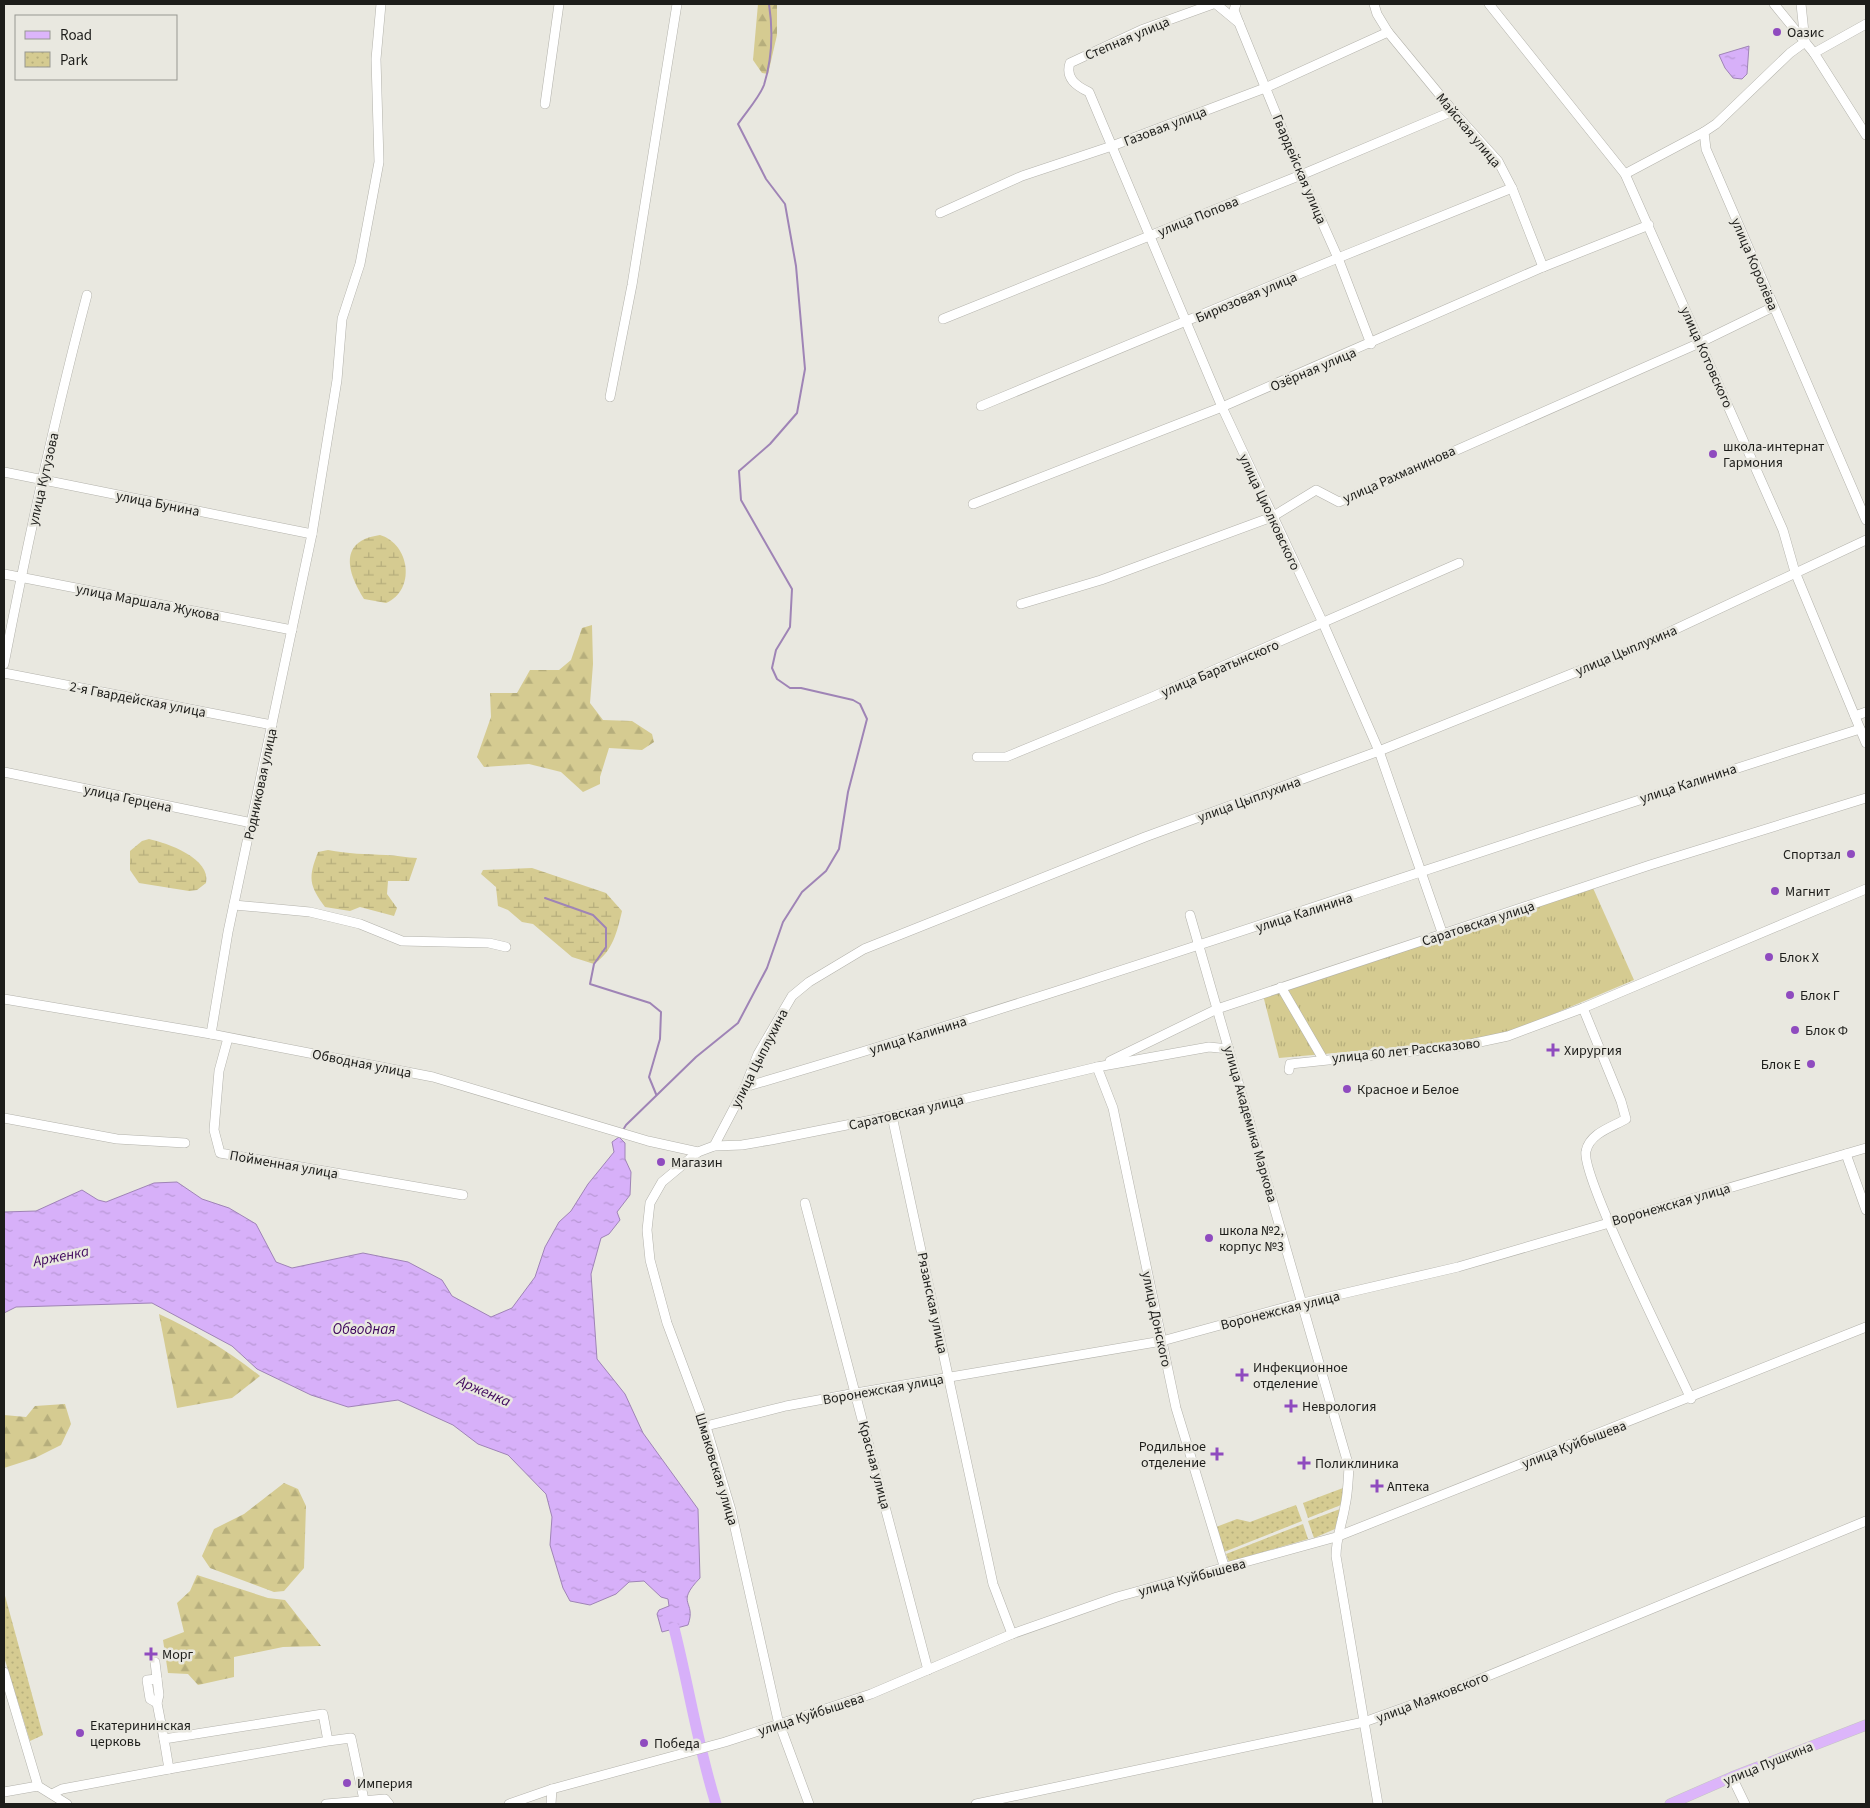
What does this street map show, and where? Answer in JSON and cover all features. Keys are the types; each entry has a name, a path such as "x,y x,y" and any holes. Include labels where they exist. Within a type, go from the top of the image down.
{"main road":[{"name":"улица Пушкина","path":"1670,1804 1732,1777 1866,1725"}],"street":[{"name":"Родниковая улица","path":"212,1034 234,905 312,534 337,380 342,318 360,264 380,162 376,59 381,4"},
{"path":"545,104 559,4"},
{"path":"610,397 632,286 677,4"},
{"name":"Гвардейская улица","path":"1214,4 1239,23 1301,175 1338,258 1371,344"},
{"name":"Степная улица","path":"1090,92 1077,86 1069,76 1070,63 1141,30 1214,4"},
{"path":"1236,4 1234,10 1239,23"},
{"name":"Майская улица","path":"1374,4 1377,14 1388,32 1498,162 1512,188 1543,267"},
{"name":"улица Котовского","path":"1488,4 1625,174 1783,530 1795,572 1866,743"},
{"path":"1774,4 1814,52 1866,135"},
{"path":"1801,4 1805,42"},
{"path":"1814,52 1866,24"},
{"name":"Газовая улица","path":"940,213 1022,176 1112,146 1265,88 1388,32"},
{"path":"1625,174 1716,124 1790,53 1805,42"},
{"name":"улица Циолковского","path":"1090,92 1222,407 1323,623 1379,751 1443,935"},
{"name":"улица Попова","path":"943,319 1301,175 1453,111"},
{"name":"улица Королёва","path":"1704,132 1706,149 1866,520"},
{"name":"Бирюзовая улица","path":"981,406 1512,188"},
{"name":"Озёрная улица","path":"973,504 1222,407 1371,344 1543,267 1649,225"},
{"name":"улица Кутузова","path":"4,664 21,577 87,294"},
{"name":"улица Рахманинова","path":"1021,604 1100,580 1272,517 1316,490 1339,502 1701,342 1773,307"},
{"name":"улица Бунина","path":"4,472 312,534"},
{"name":"улица Цыплухина","path":"714,1146 745,1087 758,1054 792,996 809,982 864,948 1145,837 1379,751 1631,650 1866,540"},
{"name":"улица Баратынского","path":"977,757 1006,757 1459,564"},
{"name":"улица Маршала Жукова","path":"4,574 292,630"},
{"name":"2-я Гвардейская улица","path":"4,673 272,725"},
{"path":"1855,716 1866,712"},
{"name":"улица Калинина","path":"745,1087 964,1022 1422,873 1685,784 1860,729"},
{"name":"улица Герцена","path":"4,772 252,823"},
{"name":"Саратовская улица","path":"1097,1067 1216,1009 1650,865 1866,798"},
{"name":"улица 60 лет Рассказово","path":"1288,1070 1290,1064 1481,1043 1508,1036 1584,1008 1866,889"},
{"path":"234,905 310,912 360,924 402,941 489,944 506,947"},
{"name":"улица Академика Маркова","path":"1190,914 1349,1467 1345,1506 1340,1529 1336,1537 1336,1556 1378,1804"},
{"path":"1281,987 1323,1059"},
{"name":"Обводная улица","path":"4,999 212,1034 433,1077 648,1141 698,1152"},
{"path":"1584,1008 1621,1101 1626,1119 1594,1137 1585,1152 1587,1168 1609,1222 1691,1398"},
{"name":"Пойменная улица","path":"228,1038 219,1071 214,1130 220,1153 463,1195"},
{"name":"Саратовская улица","path":"714,1146 742,1145 892,1116 1097,1067 1209,1047 1229,1049"},
{"name":"улица Донского","path":"1097,1067 1113,1108 1176,1408 1225,1569"},
{"name":"Рязанская улица","path":"892,1116 993,1584 1012,1634"},
{"path":"4,1118 117,1139 185,1143"},
{"path":"698,1152 714,1146"},
{"name":"Воронежская улица","path":"706,1426 786,1406 1162,1341 1303,1304 1458,1267 1866,1148"},
{"name":"Шмаковская улица","path":"698,1152 662,1182 650,1203 647,1230 650,1260 667,1323 706,1426 731,1510 754,1622 779,1724 809,1804"},
{"path":"1846,1154 1866,1210"},
{"name":"Красная улица","path":"806,1203 928,1670"},
{"name":"улица Куйбышева","path":"509,1804 552,1789 724,1742 871,1694 1012,1634 1116,1597 1225,1569 1336,1537 1691,1398 1866,1327"},
{"name":"улица Маяковского","path":"976,1804 1364,1722 1451,1691 1866,1521"},
{"path":"155,1662 159,1695 156,1703 169,1768"},
{"path":"4,1672 6,1684 38,1786"},
{"path":"164,1740 323,1714 328,1741"},
{"path":"52,1794 62,1789 169,1768 351,1738 364,1800"},
{"path":"1732,1777 1745,1804"},
{"path":"4,1792 38,1786 67,1804"},
{"path":"551,1804 552,1789"},
{"path":"326,1804 364,1800 387,1801"}],"green space":[{"path":"758,4 777,4 777,35 768,74 762,73 753,60"},
{"path":"380,535 390,540 398,548 406,568 402,588 396,597 386,603 364,599 353,578 350,559 352,551 357,544 367,538"},
{"path":"592,625 593,664 590,703 603,720 632,721 652,734 654,742 642,750 609,748 600,777 600,784 583,792 561,772 529,764 484,767 477,757 491,717 490,693 517,693 530,670 559,670 571,660 582,628"},
{"path":"149,839 176,848 195,859 202,866 206,874 206,883 197,890 189,891 139,883 130,870 130,851 142,841"},
{"path":"328,850 417,858 409,881 388,881 387,894 397,908 394,916 360,907 350,911 325,907 313,887 312,875 318,852"},
{"path":"532,868 606,893 622,911 616,934 610,947 594,964 572,957 533,924 522,922 508,910 498,906 496,887 481,874 483,870"},
{"path":"1593,888 1634,980 1525,1026 1498,1035 1469,1041 1279,1058 1263,995"},
{"path":"159,1314 211,1342 260,1376 232,1398 177,1408"},
{"path":"65,1404 71,1424 61,1445 35,1458 4,1468 4,1415 26,1417 35,1406"},
{"path":"284,1483 298,1489 306,1506 304,1568 284,1591 274,1592 210,1568 202,1556 214,1529 244,1514"},
{"path":"1343,1488 1341,1505 1308,1518 1303,1503"},
{"path":"1296,1505 1302,1521 1224,1552 1216,1527 1237,1519 1250,1522"},
{"path":"1340,1509 1335,1529 1314,1538 1308,1521"},
{"path":"1303,1524 1308,1539 1229,1562 1226,1554"},
{"path":"197,1575 268,1598 285,1600 321,1646 283,1647 234,1657 234,1677 198,1685 188,1674 168,1673 163,1640 184,1632 177,1603 190,1591"},
{"path":"4,1592 43,1735 30,1741 4,1657"}],"water":[{"path":"1749,46 1747,74 1742,79 1733,78 1725,68 1719,55"},
{"name":"Обводная","path":"619,1137 625,1143 625,1159 631,1172 630,1195 617,1212 620,1220 609,1234 601,1238 591,1274 597,1359 625,1394 643,1433 698,1509 700,1578 688,1593 690,1617 688,1625 662,1632 657,1614 659,1610 669,1606 668,1599 661,1597 644,1581 629,1582 616,1594 590,1605 570,1601 563,1588 550,1545 552,1517 546,1494 508,1455 478,1444 453,1425 398,1400 348,1407 311,1395 257,1369 232,1346 152,1303 16,1307 4,1313 4,1212 36,1211 82,1190 98,1200 106,1202 154,1183 177,1182 202,1199 229,1208 256,1224 276,1262 292,1268 363,1253 408,1262 442,1280 452,1296 491,1317 512,1308 535,1277 545,1247 559,1222 571,1211 588,1184 614,1152 612,1142"}],"waterway":[{"path":"623,1130 696,1057 738,1023 767,968 783,922 802,892 826,871 839,849 848,792 867,719 860,704 853,700 801,688 790,688 777,679 772,668 776,650 790,627 792,589 741,500 739,471 770,444 797,413 805,369 796,266 785,204 766,179 738,124 759,95 767,75 771,44 769,4"},
{"path":"545,898 593,915 606,928 606,947 594,964 590,984 650,1003 661,1012 660,1039 649,1077 656,1094"},
{"name":"Арженка","path":"674,1628 704,1761 716,1804"}],"place":[{"name":"Оазис","path":"1777,32"},
{"name":"школа-интернат Гармония","path":"1713,454"},
{"name":"Спортзал","path":"1851,854"},
{"name":"Магнит","path":"1775,891"},
{"name":"Блок Х","path":"1769,957"},
{"name":"Блок Г","path":"1790,995"},
{"name":"Блок Ф","path":"1795,1030"},
{"name":"Хирургия","path":"1553,1050"},
{"name":"Блок Е","path":"1811,1064"},
{"name":"Красное и Белое","path":"1347,1089"},
{"name":"Магазин","path":"661,1162"},
{"name":"школа №2, корпус №3","path":"1209,1238"},
{"name":"Инфекционное отделение","path":"1242,1375"},
{"name":"Неврология","path":"1291,1406"},
{"name":"Родильное отделение","path":"1217,1454"},
{"name":"Поликлиника","path":"1304,1463"},
{"name":"Аптека","path":"1377,1486"},
{"name":"Морг","path":"151,1654"},
{"name":"Екатерининская церковь","path":"80,1733"},
{"name":"Победа","path":"644,1743"},
{"name":"Империя","path":"347,1783"}]}
